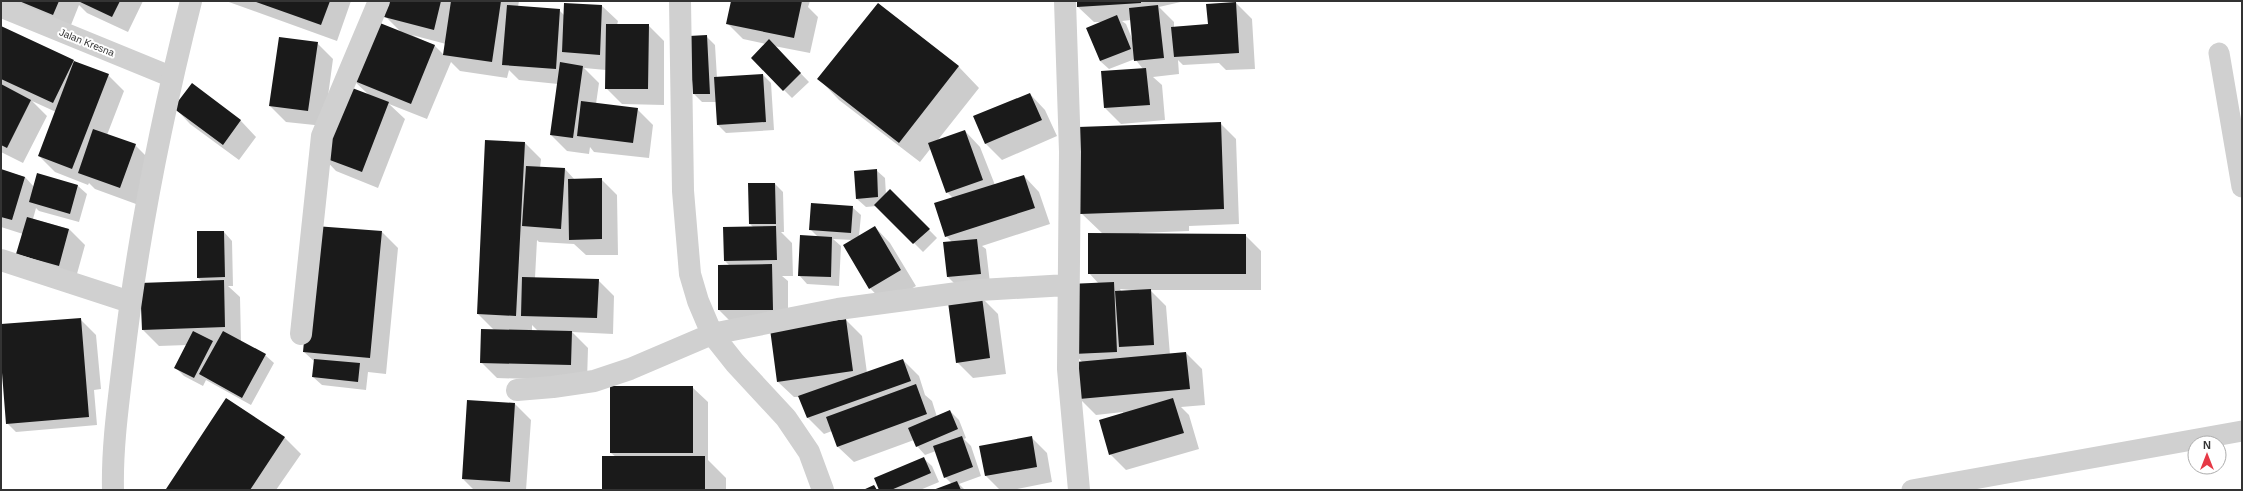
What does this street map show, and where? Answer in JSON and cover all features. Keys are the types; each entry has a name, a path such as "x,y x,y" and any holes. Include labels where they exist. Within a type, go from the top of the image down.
{"street":[{"path":"112,490 114,450 130,302 150,186 172,77 191,1"},
{"path":"301,334 322,136 379,1"},
{"path":"680,1 683,191 690,274 698,301 712,334 735,363 786,418 809,452 823,490"},
{"path":"1065,1 1070,152 1067,285 1068,369 1079,490"},
{"path":"1,260 130,302"},
{"path":"517,390 594,381 630,369 712,334 838,309 980,290 1067,285"}],"lane":[{"name":"Jalan Kresna","path":"1,8 172,77"},
{"path":"2219,53 2242,187"},
{"path":"1912,490 2242,431"}],"building":[{"path":"19,1 59,1 53,15"},
{"path":"78,1 120,1 112,17"},
{"path":"253,1 330,1 321,25"},
{"path":"388,1 441,1 434,30 384,17"},
{"path":"451,1 501,1 492,62 443,55"},
{"path":"731,1 802,1 794,38 726,24"},
{"path":"1077,1 1141,1 1141,3 1077,7"},
{"path":"1236,2 1239,53 1174,57 1171,27 1208,24 1206,4"},
{"path":"564,3 602,5 600,55 562,52"},
{"path":"878,3 959,66 899,143 817,79"},
{"path":"507,5 560,9 556,69 502,65"},
{"path":"1158,5 1164,58 1134,61 1129,8"},
{"path":"1117,15 1131,49 1100,61 1086,28"},
{"path":"375,21 435,45 411,104 352,80"},
{"path":"606,24 649,24 648,89 605,89"},
{"path":"1,26 74,60 53,103 1,79"},
{"path":"707,35 710,94 693,94 689,36"},
{"path":"279,37 318,42 308,111 269,106"},
{"path":"769,39 801,73 783,91 751,58"},
{"path":"74,61 109,74 72,169 38,156"},
{"path":"560,62 583,66 573,138 550,135"},
{"path":"1146,68 1150,105 1104,108 1101,71"},
{"path":"763,74 766,122 717,125 714,77"},
{"path":"192,83 241,120 223,145 173,108"},
{"path":"1,84 31,100 7,148 1,145"},
{"path":"347,86 389,102 362,172 319,156"},
{"path":"1030,93 1042,120 985,144 973,116"},
{"path":"581,101 638,108 633,143 577,136"},
{"path":"1221,122 1224,209 1080,214 1078,127"},
{"path":"93,129 136,144 120,188 78,173"},
{"path":"965,130 983,180 946,193 928,143"},
{"path":"485,140 525,142 516,316 477,314"},
{"path":"526,166 565,168 561,229 522,226"},
{"path":"1,169 25,177 12,220 1,217"},
{"path":"877,169 878,197 856,199 854,171"},
{"path":"37,173 78,185 70,214 29,202"},
{"path":"1024,175 1035,208 945,237 934,203"},
{"path":"602,178 602,239 569,240 568,179"},
{"path":"748,183 775,183 776,224 749,224"},
{"path":"890,189 930,229 913,244 874,205"},
{"path":"811,203 853,206 851,233 809,230"},
{"path":"27,217 69,229 59,266 16,254"},
{"path":"315,226 382,231 370,358 303,352"},
{"path":"776,226 777,260 724,261 723,227"},
{"path":"875,226 901,270 869,289 843,245"},
{"path":"197,231 224,231 225,277 197,278"},
{"path":"1088,233 1246,234 1246,274 1088,274"},
{"path":"800,235 832,237 831,277 798,276"},
{"path":"977,239 981,274 947,277 943,242"},
{"path":"772,264 773,310 718,310 718,265"},
{"path":"522,277 599,279 597,318 521,316"},
{"path":"224,280 225,327 142,330 140,283"},
{"path":"1114,282 1117,352 1073,354 1069,284"},
{"path":"1151,289 1154,345 1119,347 1115,291"},
{"path":"982,297 990,358 956,363 948,302"},
{"path":"81,318 89,417 6,424 1,360 1,324"},
{"path":"846,319 853,371 777,382 770,329"},
{"path":"481,329 572,331 571,365 480,363"},
{"path":"193,331 213,341 194,378 174,368"},
{"path":"223,331 266,354 242,398 199,374"},
{"path":"1186,352 1190,389 1079,399 1076,362"},
{"path":"314,359 360,363 358,382 312,377"},
{"path":"903,359 911,381 807,418 798,396"},
{"path":"916,384 927,414 837,447 826,417"},
{"path":"610,386 693,386 693,453 610,453"},
{"path":"226,398 285,437 250,490 166,489"},
{"path":"1173,398 1184,433 1109,455 1099,420"},
{"path":"467,400 515,403 510,482 462,479"},
{"path":"950,410 958,429 916,447 908,428"},
{"path":"962,436 973,467 944,478 933,446"},
{"path":"1032,436 1037,467 985,476 979,446"},
{"path":"602,456 705,456 705,490 602,490"},
{"path":"924,457 931,473 891,490 879,490 874,478"},
{"path":"957,481 961,490 933,490"},
{"path":"874,485 877,490 863,490"}]}
